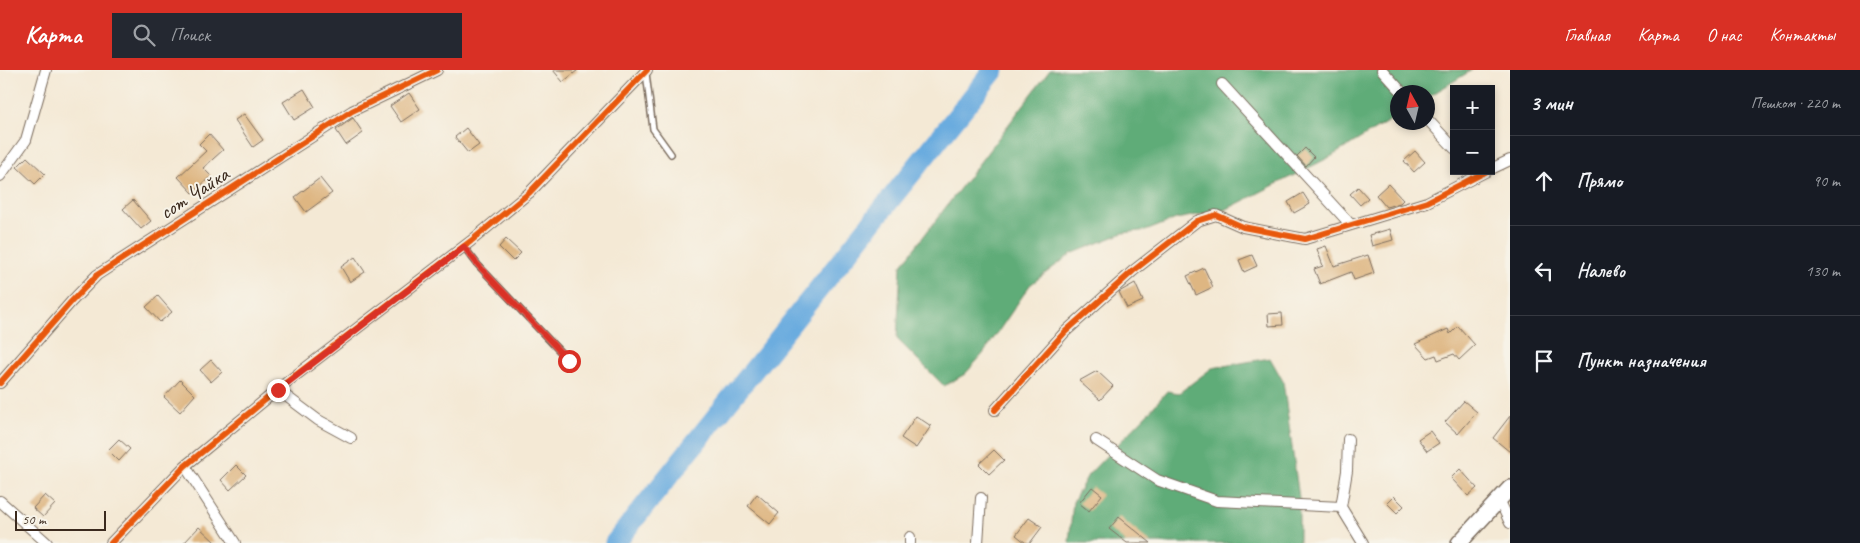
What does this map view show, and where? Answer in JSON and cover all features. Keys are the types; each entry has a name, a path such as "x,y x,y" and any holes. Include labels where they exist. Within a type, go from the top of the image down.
{"main road":[{"path":"1459,543 1510,488"}],"street":[{"path":"0,176 26,140 46,70"},
{"name":"сот Чайка","path":"0,383 97,275 352,110 437,70"},
{"path":"111,543 185,466 278,390 464,247 529,192 646,70"},
{"path":"1382,70 1396,85"},
{"path":"1222,84 1351,225"},
{"path":"1435,128 1450,144"},
{"path":"1495,167 1510,160"},
{"path":"995,410 1065,332 1133,271 1198,221 1216,215 1243,227 1305,239 1427,202 1476,175"},
{"path":"278,390 318,420 351,438"},
{"path":"1348,439 1347,471 1341,507 1363,543"},
{"path":"1096,440 1158,480 1217,501 1341,507"},
{"path":"185,466 235,543"},
{"path":"978,543 981,498"},
{"path":"1499,499 1510,523"},
{"path":"0,501 48,543"}],"lane":[{"path":"646,70 653,129 671,154"},
{"path":"464,247 478,265 569,361"}],"green space":[{"path":"1050,70 1472,70 1435,93 1435,85 1390,85 1390,120 1332,156 1225,210 1176,219 1148,230 1123,233 1071,254 1030,285 983,354 965,374 944,386 897,339 901,266"},
{"path":"1270,358 1283,381 1299,498 1299,543 1069,543 1073,502 1088,475 1167,391 1179,393 1212,368"}],"building":[{"path":"553,70 578,70 563,82"},
{"path":"304,89 315,107 294,120 283,102"},
{"path":"409,93 420,109 401,122 390,106"},
{"path":"244,114 263,140 253,147 235,120"},
{"path":"353,118 363,133 346,145 336,130"},
{"path":"466,128 479,145 468,153 455,137"},
{"path":"209,134 223,150 203,168 211,176 193,193 178,177 206,151 199,144"},
{"path":"1305,148 1314,157 1306,166 1297,156"},
{"path":"1415,151 1425,162 1414,172 1404,161"},
{"path":"27,157 45,174 35,184 17,167"},
{"path":"320,178 332,193 306,212 295,197"},
{"path":"1388,184 1403,200 1400,203 1386,207 1376,195"},
{"path":"1358,187 1368,198 1360,205 1350,194"},
{"path":"1303,193 1310,204 1294,213 1288,202"},
{"path":"133,200 151,221 141,229 123,209"},
{"path":"1390,229 1393,240 1372,246 1369,235"},
{"path":"506,239 521,253 513,261 499,247"},
{"path":"1326,246 1334,266 1368,255 1374,273 1354,280 1351,272 1320,284 1314,269 1323,266 1317,249"},
{"path":"1252,255 1257,266 1244,272 1239,260"},
{"path":"355,257 365,272 350,282 341,267"},
{"path":"1204,268 1213,287 1196,295 1187,276"},
{"path":"1135,283 1143,301 1127,308 1119,292"},
{"path":"158,296 172,312 160,322 146,307"},
{"path":"1282,313 1283,325 1269,326 1268,314"},
{"path":"1458,326 1475,345 1459,360 1454,354 1438,360 1436,355 1428,358 1415,344 1448,329 1450,334"},
{"path":"211,360 222,372 211,382 200,370"},
{"path":"1097,371 1113,386 1100,400 1079,381"},
{"path":"180,380 195,395 180,412 164,397"},
{"path":"1464,401 1477,412 1458,434 1445,422"},
{"path":"916,416 931,426 916,448 901,438"},
{"path":"1510,416 1510,452 1493,438"},
{"path":"1430,431 1439,443 1427,451 1418,439"},
{"path":"119,439 130,449 119,461 108,450"},
{"path":"994,450 1004,460 989,474 979,464"},
{"path":"236,465 246,475 230,490 221,480"},
{"path":"1460,469 1477,488 1468,496 1451,478"},
{"path":"1092,487 1102,495 1089,511 1079,503"},
{"path":"757,494 779,513 770,524 748,506"},
{"path":"45,495 55,504 43,517 33,508"},
{"path":"1394,496 1404,506 1397,513 1387,503"},
{"path":"1119,517 1151,543 1127,543 1109,529"},
{"path":"1029,518 1042,527 1030,543 1026,543 1016,535"},
{"path":"199,527 216,543 184,543"}],"waterway":[{"path":"615,543 994,70"}],"cycle path":[{"path":"0,383 97,275 352,111 437,70"},
{"path":"111,543 185,466 282,386 471,241 529,193 647,70"},
{"path":"995,410 1065,332 1133,271 1197,221 1216,215 1243,227 1305,239 1427,202 1479,175"}],"route":[{"path":"278,390 464,247 478,265 569,361"}]}
